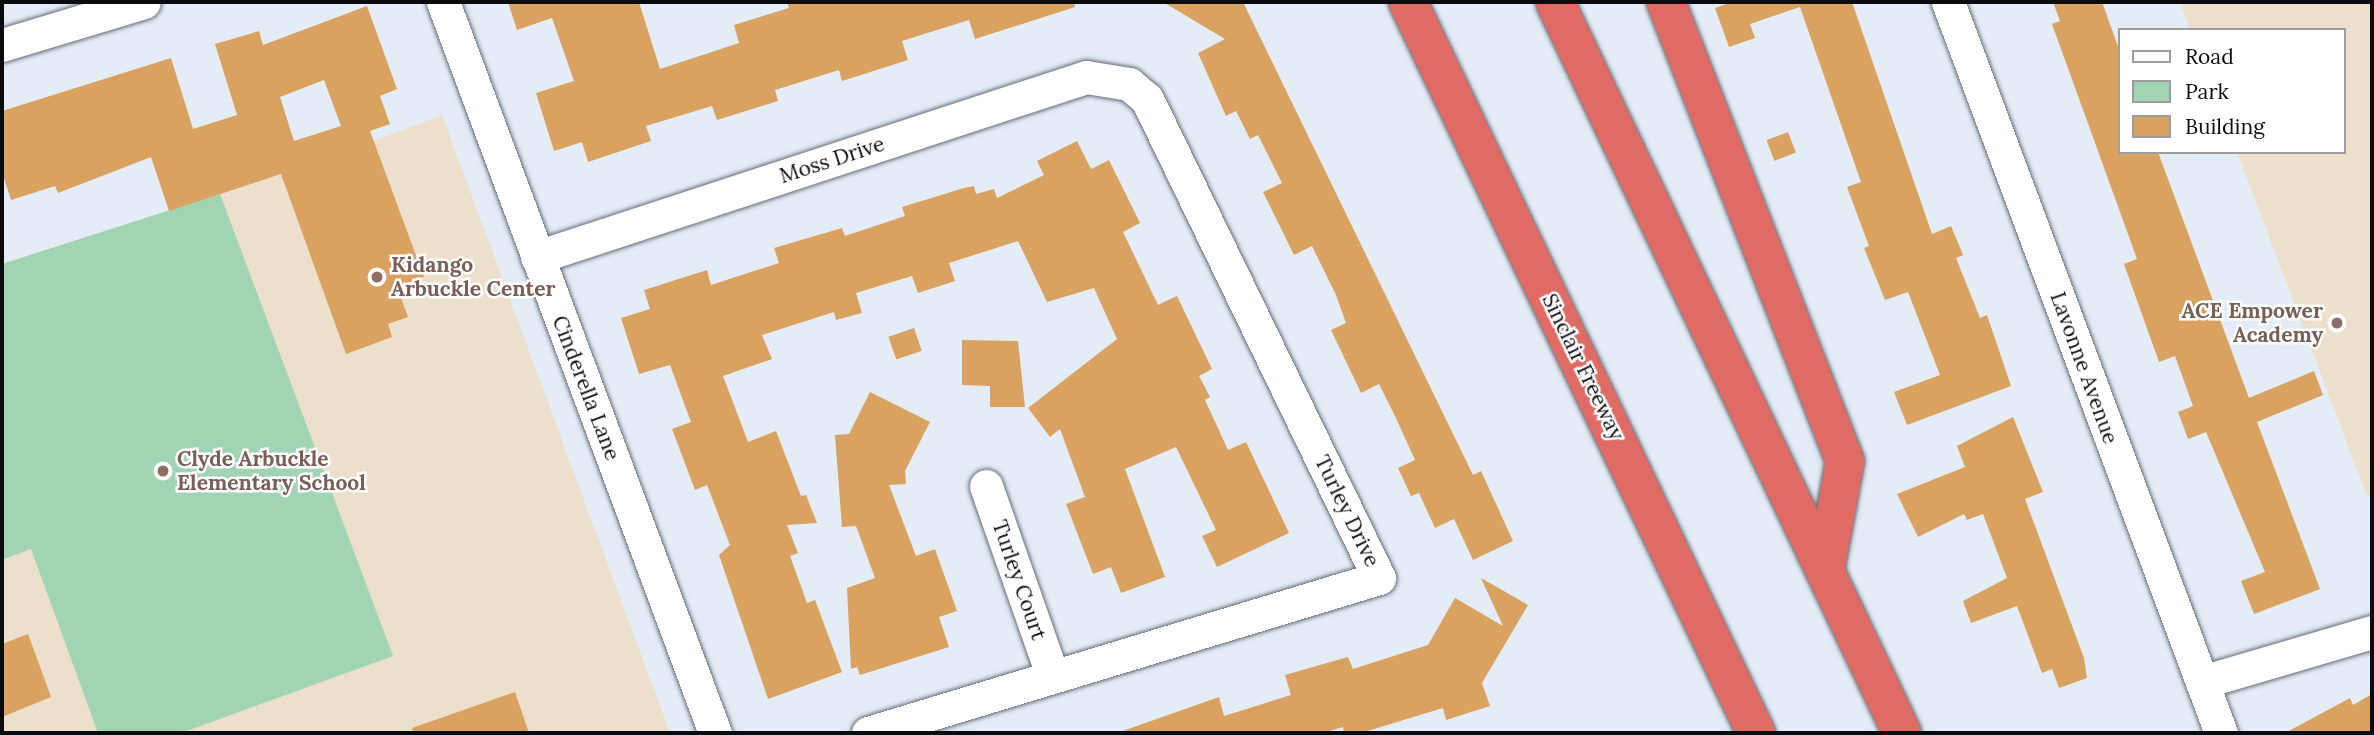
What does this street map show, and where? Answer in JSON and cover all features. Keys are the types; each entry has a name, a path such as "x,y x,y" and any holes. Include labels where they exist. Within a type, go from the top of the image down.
{"highway":[{"name":"Sinclair Freeway","path":"1408,2 1756,733"},
{"path":"1555,2 1826,566 1902,733"},
{"path":"1666,2 1845,461 1826,566"}],"street":[{"name":"Cinderella Lane","path":"443,2 715,733"},
{"name":"Lavonne Avenue","path":"1948,2 2221,733"},
{"path":"2,45 128,4"},
{"name":"Moss Drive","path":"537,257 1086,77 1129,84"},
{"name":"Turley Drive","path":"868,733 1052,674 1379,578 1159,119 1129,84"},
{"name":"Turley Court","path":"986,486 1052,674"},
{"path":"2202,682 2372,632"}],"shaded area":[{"name":"ACE Empower Academy","path":"2180,2 2372,2 2372,494 2367,496 2238,154 2346,154 2346,28 2189,28"},
{"name":"Clyde Arbuckle Elementary School","path":"442,115 670,733 2,733 2,264 314,164"}],"green space":[{"name":"Clyde Arbuckle Elementary School","path":"220,194 393,656 181,733 98,733 31,549 2,560 2,264"}],"building":[{"path":"508,2 639,2 660,69 739,43 734,25 789,8 787,2 1074,2 1075,7 975,39 969,20 902,41 908,60 842,81 839,70 775,90 778,101 717,120 712,106 646,126 651,141 588,162 582,142 554,151 536,93 574,81 552,18 517,30"},
{"path":"1163,2 1243,2 1473,475 1481,471 1513,541 1473,560 1454,519 1435,528 1419,493 1411,496 1398,468 1415,460 1395,416 1379,384 1361,393 1331,330 1346,323 1336,295 1312,246 1294,255 1263,192 1282,183 1258,135 1250,139 1236,111 1226,116 1198,53 1225,39"},
{"path":"1732,2 1852,2 1932,234 1951,226 1963,255 1956,258 1980,318 1987,315 2011,386 1907,425 1894,392 1940,375 1908,292 1885,300 1864,248 1869,246 1847,187 1861,182 1800,7 1750,24 1755,38 1729,47 1715,8"},
{"path":"2053,2 2102,2 2118,46 2118,154 2159,154 2249,398 2314,371 2323,395 2257,422 2320,589 2254,614 2241,581 2265,572 2206,432 2188,439 2178,412 2193,406 2175,356 2159,362 2124,264 2137,259 2052,24 2060,21"},
{"path":"367,6 397,89 380,96 390,124 370,131 424,277 397,287 408,317 388,324 392,337 346,354 281,174 169,211 151,157 58,193 55,186 11,200 2,172 2,111 171,58 193,129 237,115 215,44 259,31 263,45","holes":["324,80 341,126 294,141 280,97"]},
{"path":"1788,132 1796,153 1774,161 1767,140"},
{"path":"1077,141 1091,169 1109,160 1140,223 1123,232 1158,305 1177,296 1212,369 1199,376 1210,397 1205,400 1228,450 1246,442 1289,533 1217,567 1202,536 1216,530 1176,447 1125,469 1165,577 1121,593 1111,567 1093,574 1066,504 1085,497 1060,429 1050,437 1028,408 1117,339 1094,288 1047,302 1018,241 949,263 955,281 918,293 912,276 856,293 862,313 836,320 834,312 762,335 772,359 723,376 748,442 776,431 801,496 806,495 817,523 787,525 798,553 790,556 807,603 815,600 842,672 768,699 719,555 730,545 707,485 695,490 672,429 691,422 670,365 639,374 621,318 650,309 644,290 707,270 711,285 779,263 774,248 842,228 845,236 905,216 902,207 974,186 976,194 994,189 997,198 1044,175 1037,161"},
{"path":"914,328 922,351 896,359 888,337"},
{"path":"962,340 1018,341 1025,407 990,407 990,386 962,385"},
{"path":"870,392 930,422 905,471 906,484 889,485 916,556 935,549 957,611 939,617 949,647 860,675 857,667 851,669 847,588 875,578 856,526 842,527 835,435 849,434"},
{"path":"2013,417 2043,492 2025,499 2084,658 2087,678 2059,688 2052,669 2042,673 2017,606 1971,623 1963,601 2007,578 1983,514 1967,520 1964,514 1918,537 1897,494 1965,467 1957,446"},
{"path":"1481,578 1528,605 1482,683 1490,706 1446,720 1443,708 1361,733 1344,733 1343,727 1323,733 1117,733 1219,697 1224,716 1291,695 1285,675 1348,657 1353,669 1428,645 1455,598 1503,626"},
{"path":"28,634 51,697 2,717 2,644"},
{"path":"515,692 529,733 413,733 412,728"},
{"path":"2372,694 2372,733 2285,733 2350,698 2353,705"}],"place":[{"name":"Kidango Arbuckle Center","path":"377,277"},
{"name":"ACE Empower Academy","path":"2337,323"},
{"name":"Clyde Arbuckle Elementary School","path":"163,471"}]}
